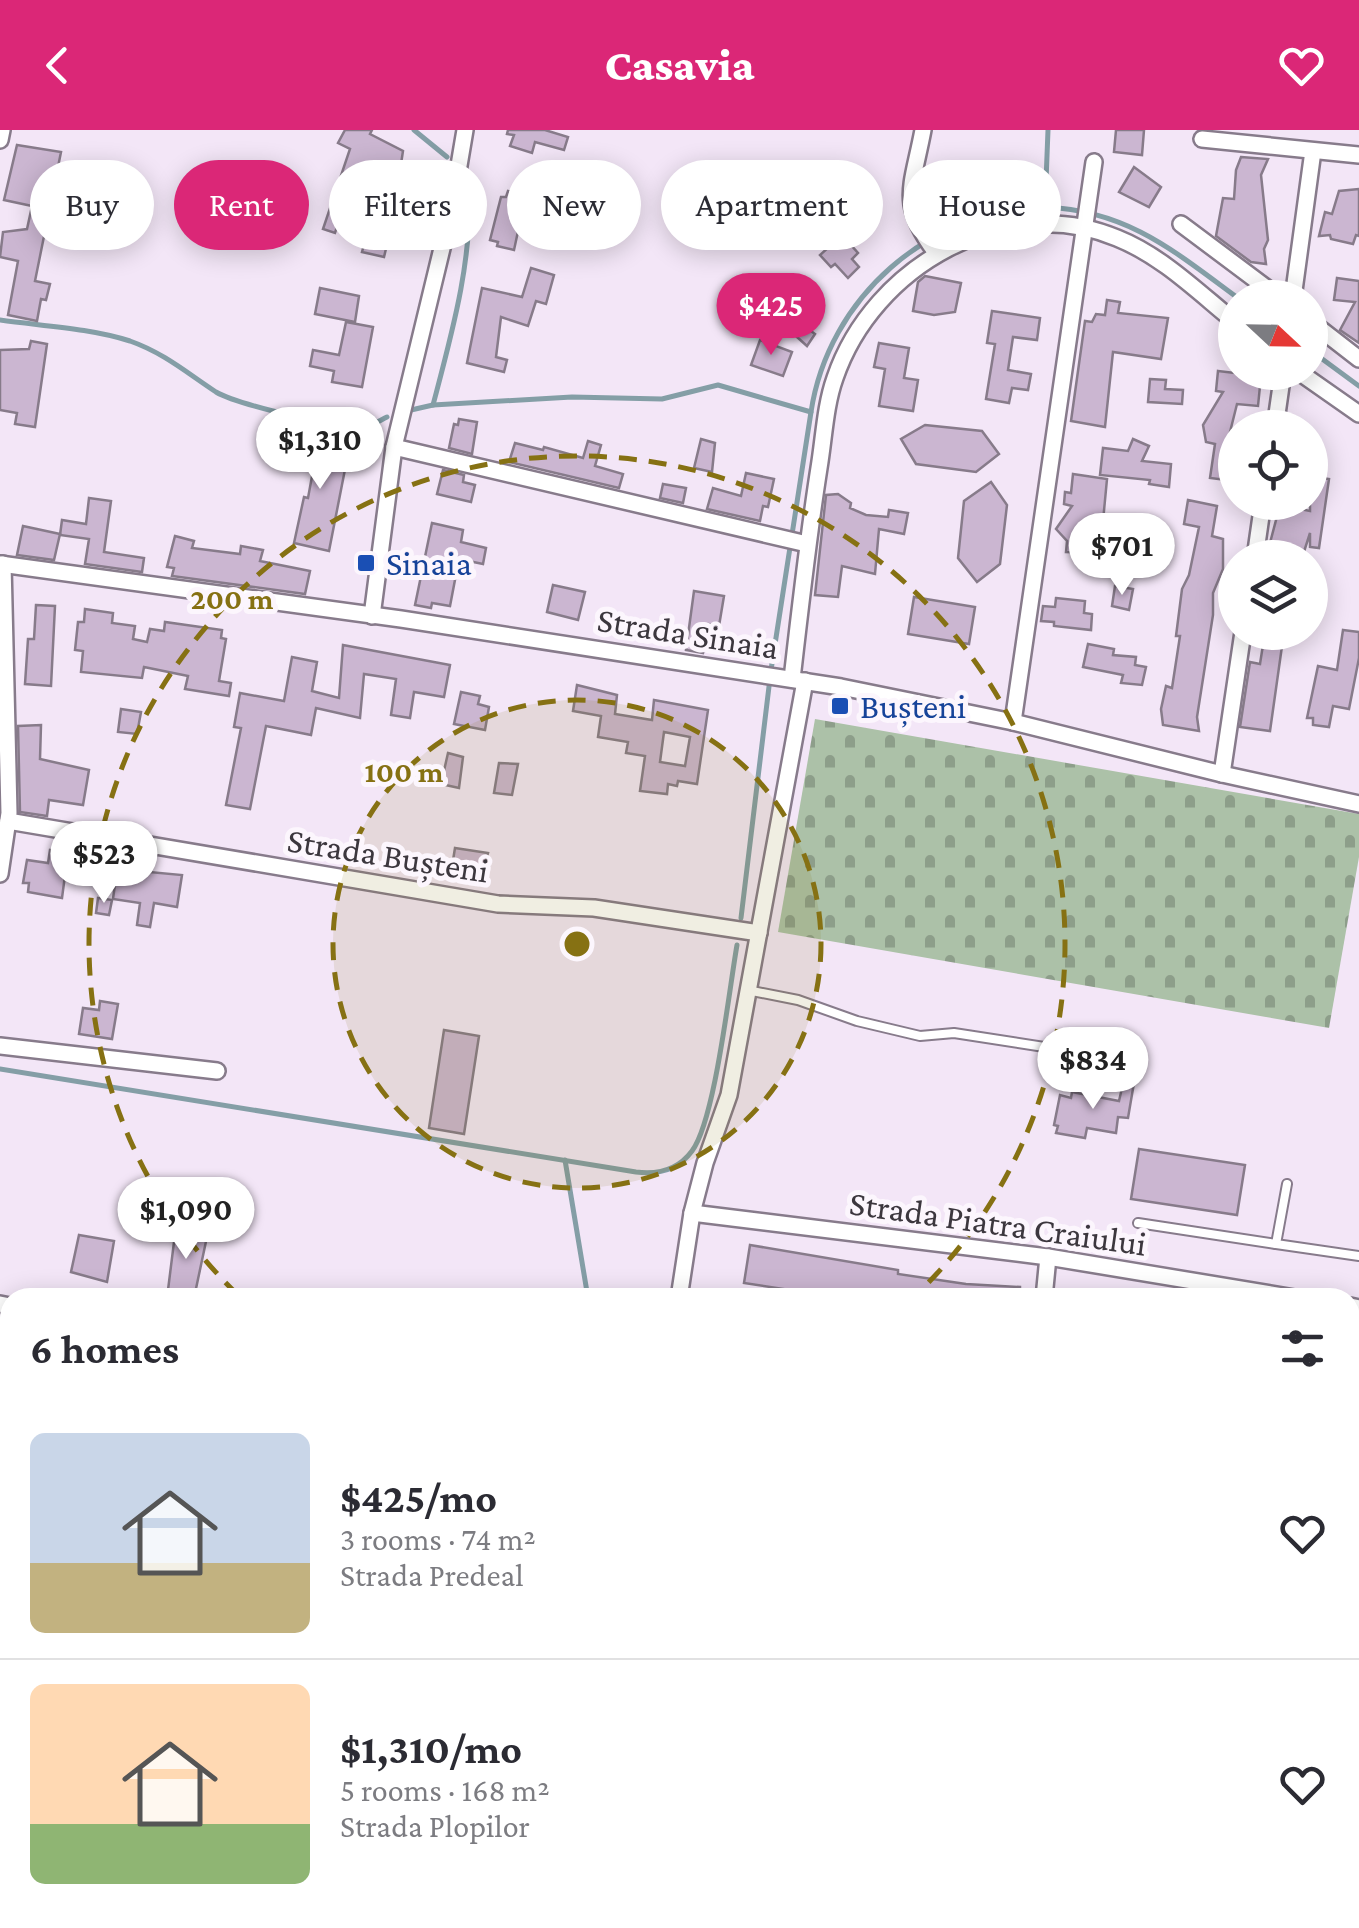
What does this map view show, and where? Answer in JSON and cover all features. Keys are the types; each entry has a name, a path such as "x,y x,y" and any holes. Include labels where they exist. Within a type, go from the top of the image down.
{"street":[{"path":"0,140 2,130"},
{"path":"372,616 394,446 452,207 465,130"},
{"path":"917,160 923,130"},
{"path":"1202,139 1359,154"},
{"path":"1295,280 1313,151"},
{"path":"1013,722 1094,162"},
{"path":"1061,221 1086,216 1150,255 1218,309"},
{"path":"1181,224 1256,280"},
{"path":"681,1288 692,1213 729,1095 759,933 792,679 804,544 831,391 842,358 864,325 926,250"},
{"path":"1328,334 1359,358"},
{"path":"1325,390 1359,414"},
{"path":"394,446 804,544"},
{"path":"0,874 5,816 2,564"},
{"name":"Strada Sinaia","path":"2,564 792,679 1013,722 1359,804"},
{"path":"1222,774 1241,650"},
{"name":"Strada Bușteni","path":"5,816 498,904 594,908 759,933"},
{"path":"0,1046 216,1071"},
{"name":"Strada Piatra Craiului","path":"692,1213 1048,1257 1236,1288"},
{"path":"1045,1288 1048,1257"}],"lane":[{"path":"747,990 798,1000 858,1021 920,1036 954,1034 1083,1053"},
{"path":"1276,1244 1287,1184"},
{"path":"1138,1223 1359,1256"}],"green space":[{"path":"815,719 1359,814 1359,857 1329,1028 778,932"}],"building":[{"path":"345,130 372,130 370,134 403,151 402,160 346,160 350,149 338,143"},
{"path":"508,130 545,130 568,137 564,150 535,142 532,153 510,146 514,135 507,134"},
{"path":"1116,130 1144,130 1142,155 1114,152"},
{"path":"17,145 61,152 59,160 30,160 30,206 4,200"},
{"path":"1241,157 1268,159 1261,175 1268,240 1264,249 1266,264 1251,262 1216,236 1223,198 1234,199"},
{"path":"1134,167 1161,187 1149,207 1119,192"},
{"path":"1359,189 1359,236 1353,244 1331,239 1330,235 1319,236 1325,212 1332,214 1339,191"},
{"path":"507,194 507,248 490,240 501,197"},
{"path":"30,215 30,250 41,250 35,281 50,284 46,300 41,299 37,321 8,315 18,261 0,257 3,232 27,229"},
{"path":"363,250 386,250 384,257"},
{"path":"826,250 855,250 858,253 852,259 859,267 848,278 820,255"},
{"path":"531,268 554,275 546,304 536,301 528,326 501,317 496,357 507,360 504,372 467,363 482,288 522,297"},
{"path":"925,276 961,283 955,312 934,315 913,311 918,282"},
{"path":"1337,278 1359,281 1359,343 1340,330 1355,302 1334,300"},
{"path":"320,288 359,296 355,322 315,314"},
{"path":"789,289 810,310 799,322 815,334 807,346 768,311"},
{"path":"1107,300 1120,302 1118,313 1168,318 1161,359 1113,352 1105,427 1071,421 1085,321 1092,322 1096,314 1105,315"},
{"path":"992,311 1040,318 1037,340 1013,337 1008,370 1031,374 1028,390 1012,388 1009,403 986,399 995,344 987,343"},
{"path":"346,322 373,327 362,387 332,382 334,371 310,366 313,350 339,355"},
{"path":"760,340 792,352 783,376 751,365"},
{"path":"31,341 47,344 35,427 15,424 17,413 0,410 0,350 29,349"},
{"path":"879,343 909,348 904,378 918,380 913,411 879,406 885,369 874,367"},
{"path":"1218,371 1218,390 1260,390 1258,406 1237,404 1236,410 1218,410 1218,479 1210,478 1215,444 1206,442 1203,425 1223,392 1216,391"},
{"path":"1150,379 1166,380 1165,389 1183,390 1182,404 1148,402"},
{"path":"459,419 477,422 472,454 449,448 454,424 458,425"},
{"path":"925,425 982,431 999,454 976,472 916,464 901,439"},
{"path":"701,439 715,443 712,472 694,468"},
{"path":"1133,439 1149,446 1142,461 1171,464 1169,487 1149,484 1150,480 1100,475 1103,448 1128,451"},
{"path":"298,440 349,449 329,551 294,543 313,471 293,468"},
{"path":"588,441 601,445 595,466 623,474 619,488 509,462 515,443 583,458"},
{"path":"443,470 464,475 463,482 475,485 471,502 437,494"},
{"path":"746,473 774,479 768,507 763,506 760,521 707,509 713,488 741,496"},
{"path":"1073,474 1107,479 1100,553 1066,552 1067,541 1056,529 1072,506 1064,504 1065,492 1071,493"},
{"path":"991,482 1007,505 1000,564 977,582 958,558 964,501"},
{"path":"663,484 686,488 683,503 660,498"},
{"path":"838,494 851,503 850,508 866,515 888,517 889,510 908,513 904,534 879,529 875,574 842,566 838,597 815,595 826,495"},
{"path":"89,498 111,501 104,552 144,558 142,572 85,564 89,539 60,535 62,520 86,524"},
{"path":"1188,500 1217,506 1212,536 1223,539 1218,540 1218,581 1213,593 1197,717 1199,731 1163,725 1161,709 1166,686 1172,688 1182,589 1189,575 1199,527 1184,524"},
{"path":"1276,520 1323,520 1320,540 1310,540 1310,533 1308,540 1271,540"},
{"path":"432,523 463,530 461,542 486,548 483,564 459,559 450,606 432,603 431,608 415,605"},
{"path":"23,526 60,534 54,560 17,555"},
{"path":"175,536 194,541 192,548 240,554 241,546 263,550 260,561 310,571 305,594 172,576 174,568 167,567"},
{"path":"553,585 585,592 578,620 547,612"},
{"path":"1115,586 1133,589 1129,610 1112,606"},
{"path":"694,591 724,596 719,626 708,624 703,653 686,650"},
{"path":"914,597 975,607 969,644 908,634"},
{"path":"1056,598 1085,601 1084,613 1092,614 1091,630 1041,621 1043,606 1055,607"},
{"path":"36,605 55,606 51,686 25,684 28,639 34,639"},
{"path":"85,609 113,613 112,623 135,626 133,639 147,642 150,629 164,631 165,622 222,630 221,638 226,639 219,681 231,683 229,696 185,689 188,676 144,667 142,678 81,672 83,651 75,650 78,622 84,622"},
{"path":"1343,630 1359,632 1359,658 1349,709 1333,706 1329,727 1313,725 1313,718 1307,718 1318,666 1337,670"},
{"path":"1088,644 1114,649 1113,655 1136,657 1135,665 1146,667 1142,685 1121,683 1123,675 1083,667"},
{"path":"343,645 450,665 444,697 414,692 410,718 391,715 396,679 364,674 360,718 316,708 311,735 266,726 250,809 226,805 241,728 234,727 240,693 284,701 292,657 317,662 312,691 339,698"},
{"path":"1262,650 1281,650 1270,731 1240,727 1250,662 1260,664"},
{"path":"577,685 617,695 615,714 652,720 654,700 708,710 697,784 668,784 667,794 640,791 645,756 626,753 628,742 598,737 601,716 573,711","holes":["664,732 690,737 685,766 660,762"]},
{"path":"461,692 480,696 478,704 489,707 485,730 454,724"},
{"path":"121,709 141,712 137,734 118,732"},
{"path":"41,725 40,759 89,770 83,805 49,800 47,816 20,812 18,726"},
{"path":"448,753 463,757 459,788 441,784"},
{"path":"499,763 518,764 512,795 494,793"},
{"path":"455,848 488,853 480,883 450,879"},
{"path":"50,850 68,853 62,898 28,892 29,883 23,883 27,860 48,863"},
{"path":"117,869 182,875 177,907 154,903 150,927 137,925 140,903 113,899"},
{"path":"98,898 112,900 109,915 96,913"},
{"path":"100,1001 118,1004 112,1039 79,1034 83,1008 99,1010"},
{"path":"444,1030 479,1036 464,1134 429,1128"},
{"path":"1125,1075 1135,1077 1128,1118 1118,1117 1116,1133 1087,1128 1085,1138 1056,1133 1060,1095 1071,1098 1072,1092 1119,1101"},
{"path":"1139,1149 1245,1165 1237,1215 1131,1199"},
{"path":"176,1226 208,1232 196,1288 168,1288"},
{"path":"79,1235 114,1241 107,1282 71,1272"},
{"path":"750,1245 898,1270 898,1274 1020,1288 777,1288 744,1283"}],"waterway":[{"path":"414,130 447,157"},
{"path":"411,410 433,405 572,397 662,399 718,385 811,412 821,371 838,332 862,298 891,268 924,243 962,224 1002,212 1045,207 1048,130"},
{"path":"1061,209 1102,216 1149,236 1218,284"},
{"path":"433,405 454,323 467,250"},
{"path":"0,320 82,330 130,341 165,357 216,392 291,416 355,427 366,427 387,417"},
{"path":"1328,363 1359,386"},
{"path":"741,918 771,670 811,412"},
{"path":"0,1069 636,1172 660,1172 674,1167 692,1151 708,1112 737,945"},
{"path":"565,1160 586,1288"}],"place":[{"name":"Sinaia","path":"366,563"},
{"name":"Bușteni","path":"840,706"}]}
